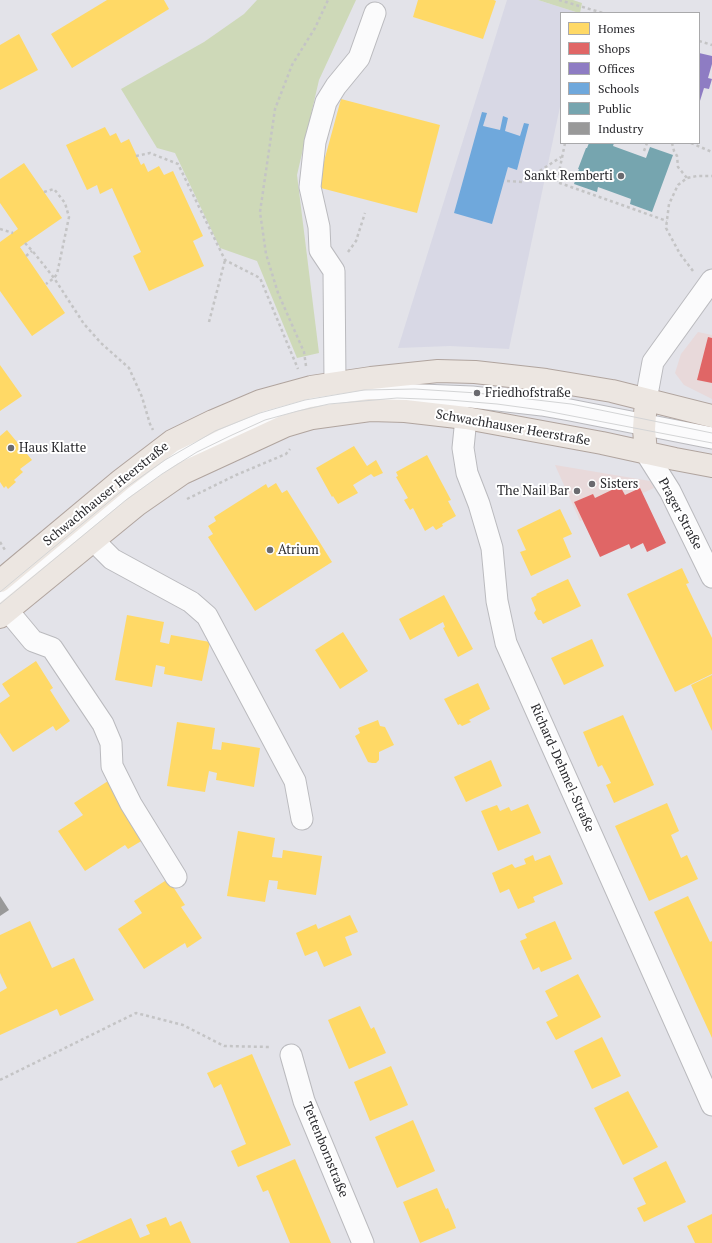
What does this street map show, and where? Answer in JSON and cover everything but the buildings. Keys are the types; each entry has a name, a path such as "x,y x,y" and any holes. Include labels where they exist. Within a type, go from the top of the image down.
{"main road":[{"name":"Schwachhauser Heerstraße","path":"0,580 121,480 172,441 260,401 308,388 372,378 438,371 475,372 546,380 612,391 712,416"},
{"path":"646,400 644,425 646,453"},
{"name":"Schwachhauser Heerstraße","path":"3,609 137,505 183,473 286,426 312,418 370,410 405,411 466,418 602,443 712,466"}],"street":[{"path":"335,383 334,271 320,250 319,227 310,187 315,142 326,102 336,86 359,58 375,12"},
{"path":"646,400 652,362 710,282"},
{"path":"176,876 131,804 112,766 112,743 103,724 52,648 33,641 3,609 126,494 166,466 196,448 232,429 263,416 301,405 365,395 396,394 472,397 542,405 712,438"},
{"name":"Richard-Dehmel-Straße","path":"466,418 463,448 467,473 479,504 492,548 497,601 506,643 712,1105"},
{"name":"Prager Straße","path":"646,453 670,491 712,576"},
{"path":"93,540 112,559 191,602 208,616 294,781 302,819"},
{"name":"Tettenbornstraße","path":"291,1055 304,1101 363,1243"}],"path":[{"path":"308,388 304,352 278,294 266,254 260,212 275,108 292,65 315,28 328,0"},
{"path":"559,0 600,12"},
{"path":"700,41 712,45"},
{"path":"565,144 557,182 667,221"},
{"path":"644,151 647,144"},
{"path":"672,144 677,156 678,167 687,178"},
{"path":"693,144 712,152"},
{"path":"136,156 150,153 178,164 225,260 260,278 308,388"},
{"path":"507,181 523,182 562,157"},
{"path":"710,282 695,273 680,254 666,228 669,204 678,185 687,178 712,176"},
{"path":"44,192 54,189 65,203 69,216 57,274 46,284"},
{"path":"334,271 356,241 364,213"},
{"path":"0,229 13,233"},
{"path":"25,243 54,278 84,324 101,343 129,368 142,397 150,424 164,448"},
{"path":"26,256 32,251"},
{"path":"209,322 225,260"},
{"path":"182,501 236,475 286,454 290,448"},
{"path":"0,1080 136,1013 183,1025 224,1046 271,1047 291,1055"}],"shaded area":[{"path":"507,0 538,0 576,12 560,12 560,107 509,349 450,346 398,348"},
{"path":"698,332 712,335 712,399 684,385 675,373 681,354"},
{"path":"555,465 650,481 654,488 580,521"}],"green space":[{"path":"257,0 356,0 319,80 297,175 319,353 297,358 257,261 220,248 175,153 157,148 121,89 204,42 244,14"},
{"path":"538,0 573,0 582,3 580,12"}],"tram line":[{"path":"0,592 124,489 165,460 215,431 260,413 305,400 364,390 415,389 477,393 571,404 712,433"},
{"path":"0,604 126,500 162,474 197,452 232,435 265,420 298,411 329,404 397,398 449,400 497,404 541,410 712,443"}],"place":[{"name":"Sankt Remberti","path":"621,176"},
{"name":"Friedhofstraße","path":"477,393"},
{"name":"Haus Klatte","path":"11,448"},
{"name":"Sisters","path":"592,484"},
{"name":"The Nail Bar","path":"577,491"},
{"name":"Atrium","path":"270,550"}]}
